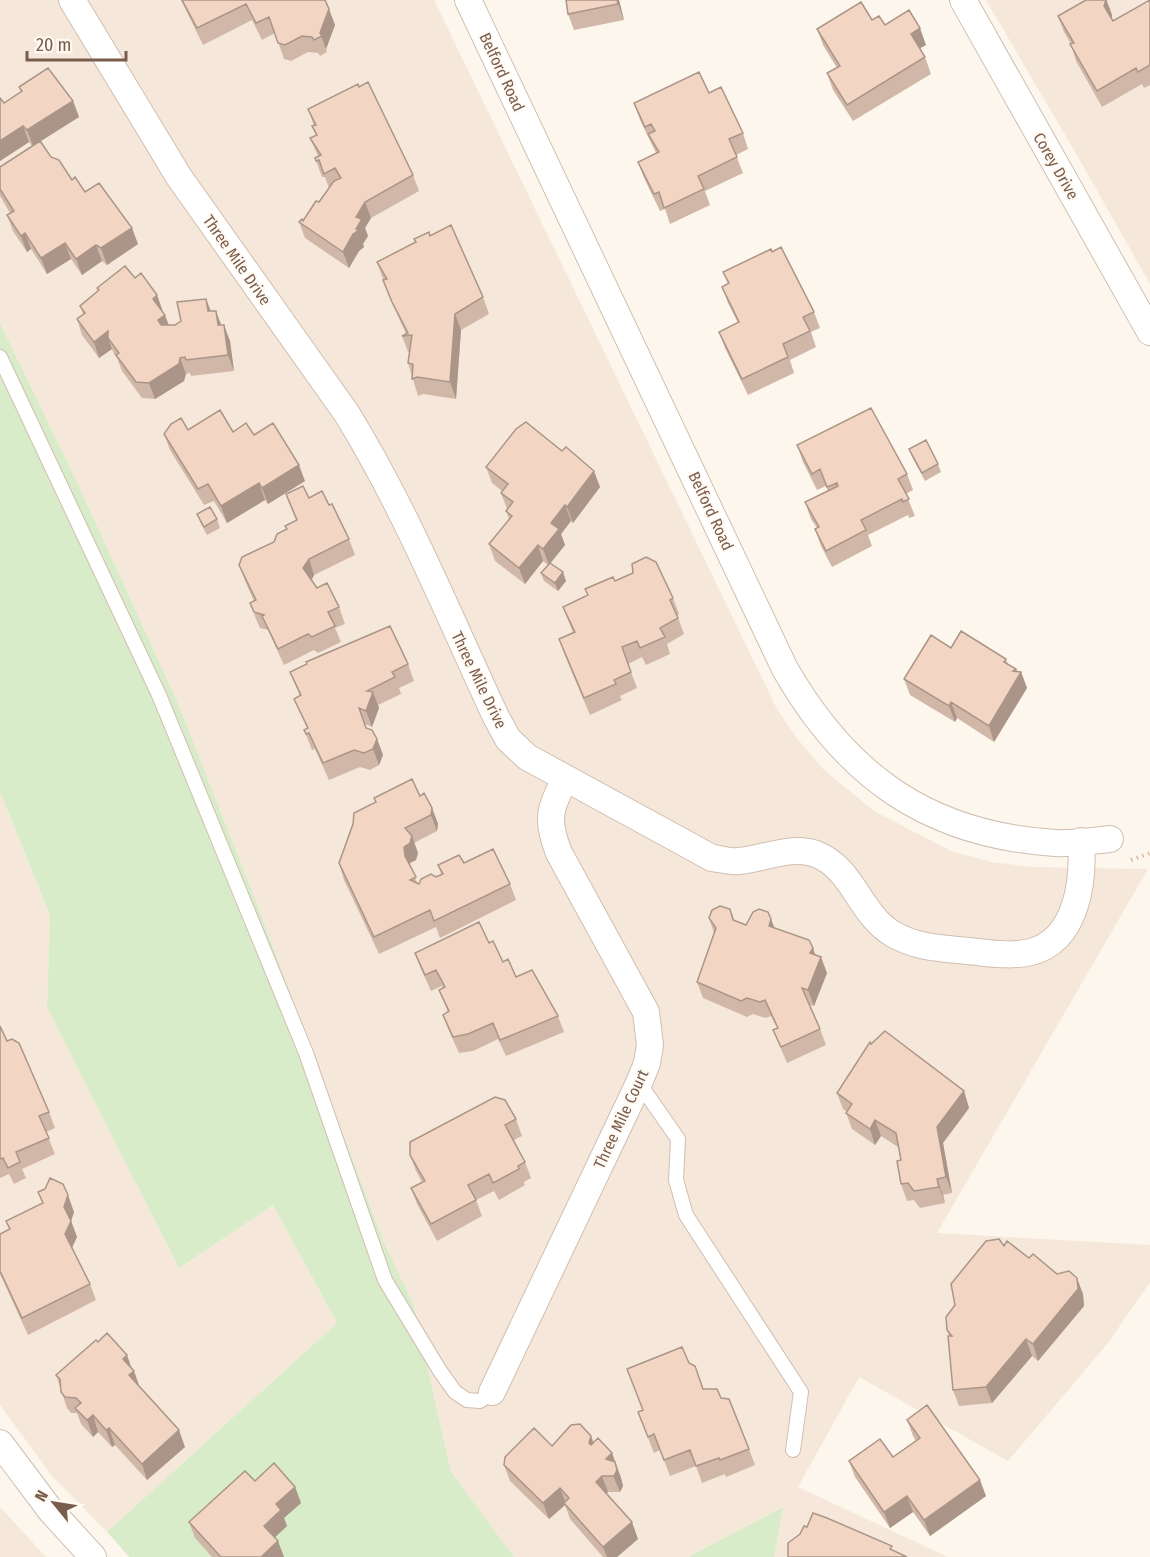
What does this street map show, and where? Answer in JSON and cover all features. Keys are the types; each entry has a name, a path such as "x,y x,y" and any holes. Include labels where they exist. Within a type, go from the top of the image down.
{"street":[{"name":"Three Mile Drive","path":"72,0 178,177 347,414 367,447 388,486 508,739 527,757 712,858 738,861 793,852 814,854 833,864 848,879 874,919 892,933 917,946 1009,955 1033,951 1051,942 1075,909 1083,861 1082,841"},
{"name":"Belford Road","path":"468,0 785,669 820,724 872,776 938,818 974,831 1013,839 1058,843 1110,839"},
{"name":"Corey Drive","path":"963,0 1150,332"},
{"name":"Three Mile Court","path":"492,1392 639,1083 647,1064 650,1045 646,1012 559,853 551,831 550,811 566,778"},
{"path":"0,1443 51,1511 93,1557"}],"lane":[{"path":"0,357 159,695 306,1053 386,1280 455,1392 467,1400 480,1401 492,1392"},
{"path":"639,1083 678,1139 676,1180 686,1215 801,1392 793,1450"}],"shaded area":[{"path":"0,0 434,0 777,709 796,737 823,769 874,811 951,851 991,862 1033,867 1148,869 937,1233 1150,1245 1150,1282 1108,1343 1008,1461 859,1377 798,1487 948,1557 774,1557 782,1507 688,1557 514,1557 451,1472 413,1303 384,1243 252,891 177,701 77,482 0,323"},
{"path":"986,0 1150,0 1150,284 1078,157"},
{"path":"0,792 50,915 47,1008 179,1268 273,1205 337,1323 107,1532 52,1476 0,1405"},
{"path":"0,1507 46,1557 0,1557"}],"green space":[{"path":"0,323 77,482 177,701 252,891 384,1243 413,1303 451,1472 514,1557 129,1557 107,1532 337,1323 273,1205 179,1268 47,1008 50,915 0,792"},
{"path":"783,1507 774,1557 688,1557"}],"building":[{"path":"182,0 325,0 329,9 320,33 322,36 314,40 312,37 302,36 285,45 278,43 269,17 256,23 246,4 197,28"},
{"path":"566,0 617,0 618,4 568,14"},
{"path":"1086,0 1106,0 1104,6 1113,21 1150,0 1150,65 1138,72 1136,68 1097,91 1070,44 1074,43 1058,16"},
{"path":"861,2 872,20 879,16 885,25 909,10 920,28 911,34 925,57 847,105 827,73 840,66 817,29"},
{"path":"48,68 73,101 27,130 23,126 0,141 0,98 4,103 22,91 19,87"},
{"path":"699,72 709,93 721,87 743,133 729,139 737,157 698,176 704,189 664,208 659,192 654,194 638,162 659,152 648,134 655,131 651,124 645,127 634,103"},
{"path":"368,82 413,175 365,202 356,217 362,219 356,229 358,231 353,234 343,252 299,222 302,219 303,221 316,201 319,202 334,181 341,178 335,168 324,174 319,160 316,161 315,158 321,155 310,138 317,135 312,126 316,125 308,109 358,84 359,87"},
{"path":"40,141 51,157 59,160 72,180 75,177 85,192 99,183 132,228 101,248 96,245 76,259 65,243 41,258 25,233 21,236 7,215 14,211 0,189 0,167"},
{"path":"451,225 483,297 455,314 450,382 417,377 412,379 413,364 408,363 412,335 402,336 408,333 383,280 387,279 377,262 416,242 414,239 429,232 430,236"},
{"path":"781,247 814,312 803,317 810,331 783,344 788,357 742,379 719,332 739,322 722,287 729,283 723,272 771,249 772,252"},
{"path":"125,266 135,278 141,273 157,295 153,299 165,315 158,320 161,325 175,325 181,321 177,302 206,299 208,311 216,311 218,325 224,325 228,355 186,360 185,357 180,358 179,364 149,383 136,382 116,355 119,353 108,338 108,331 94,342 77,319 85,313 80,306 99,290 97,288"},
{"path":"871,408 907,474 898,479 909,499 903,502 902,499 861,520 866,530 826,551 815,529 819,527 805,502 838,486 837,483 827,487 820,469 812,474 797,445"},
{"path":"220,410 233,432 246,423 254,435 273,423 299,465 262,488 259,483 221,506 208,484 198,489 164,434 171,424 181,418 188,430"},
{"path":"526,422 562,451 566,447 594,471 567,507 565,505 551,523 559,529 543,549 538,545 519,568 489,544 512,516 506,511 513,502 501,493 508,484 486,467 516,429"},
{"path":"926,440 938,464 922,473 909,449"},
{"path":"303,486 309,498 322,491 329,505 332,504 349,539 309,559 303,568 317,588 327,583 339,607 328,612 335,626 312,637 308,634 278,649 262,616 264,615 254,612 250,603 256,600 239,565 242,557 274,542 277,534 287,529 285,526 297,520 286,494"},
{"path":"210,507 217,519 204,527 197,514"},
{"path":"646,557 656,562 673,598 670,600 678,618 660,628 665,637 640,648 637,641 622,647 631,672 614,680 616,684 584,698 559,639 575,632 563,607 588,595 585,589 613,577 615,581 633,573 632,564"},
{"path":"550,563 563,572 555,583 541,573"},
{"path":"390,626 408,664 392,672 395,677 367,691 373,692 366,711 359,708 366,728 372,730 377,739 373,749 364,753 354,750 323,763 309,733 306,734 304,730 308,728 294,699 301,695 290,672 307,664 306,662"},
{"path":"961,631 1006,659 1004,662 1016,669 1013,671 1021,672 989,726 951,702 949,706 904,679 931,635 951,648"},
{"path":"412,779 420,796 424,793 432,808 431,815 405,828 412,836 410,843 404,847 405,856 416,877 410,880 419,884 421,879 431,874 436,877 443,874 438,865 459,855 464,863 493,849 510,884 434,921 430,910 374,937 339,863 353,824 354,813 376,802 374,798"},
{"path":"720,906 730,909 733,920 746,925 753,912 759,909 768,912 771,919 769,926 809,940 813,948 810,953 821,957 808,990 802,988 820,1029 781,1047 773,1030 778,1028 765,1000 760,1002 747,998 741,1001 697,982 716,928 709,918 712,910"},
{"path":"479,922 489,943 493,941 503,962 508,959 516,977 532,970 558,1016 500,1040 493,1023 468,1034 453,1037 443,1015 449,1011 439,990 445,987 436,970 425,975 415,953"},
{"path":"0,1026 7,1041 12,1039 19,1043 49,1112 39,1116 49,1138 16,1152 20,1162 8,1168 3,1158 0,1159"},
{"path":"885,1031 964,1091 937,1127 946,1177 937,1179 939,1187 914,1191 908,1183 901,1184 897,1161 901,1160 896,1133 875,1120 870,1129 846,1113 852,1104 837,1093 870,1042 871,1044"},
{"path":"495,1097 505,1100 516,1119 505,1125 525,1162 518,1166 519,1169 493,1183 489,1174 468,1185 476,1200 431,1224 411,1188 425,1181 410,1155 410,1142"},
{"path":"50,1178 63,1184 68,1195 64,1207 71,1221 65,1234 90,1284 22,1318 0,1271 0,1234 10,1229 6,1221 43,1203 38,1192 45,1189"},
{"path":"999,1239 1004,1246 1007,1241 1029,1258 1033,1254 1057,1274 1069,1271 1077,1278 1078,1289 1033,1344 1026,1339 986,1387 953,1390 948,1336 952,1336 947,1330 946,1317 955,1305 951,1284 986,1241"},
{"path":"107,1333 127,1355 123,1359 134,1371 129,1375 179,1430 142,1464 109,1428 106,1430 93,1415 87,1420 75,1408 81,1403 76,1398 65,1397 61,1392 60,1379 56,1375"},
{"path":"682,1347 689,1363 695,1366 703,1389 717,1389 721,1398 729,1399 749,1449 696,1466 690,1450 664,1460 654,1434 648,1437 638,1412 643,1410 627,1369"},
{"path":"927,1405 980,1480 924,1520 907,1496 884,1512 849,1461 880,1439 893,1457 920,1438 907,1420"},
{"path":"580,1424 591,1436 589,1443 591,1445 598,1438 612,1453 606,1459 615,1462 617,1470 614,1476 602,1476 596,1482 632,1522 603,1547 564,1503 569,1498 560,1488 543,1503 504,1465 505,1457 534,1428 552,1446 571,1425"},
{"path":"274,1463 295,1487 276,1504 281,1510 264,1526 278,1541 261,1557 221,1557 189,1522 245,1471 255,1481"},
{"path":"813,1513 892,1546 890,1549 907,1557 788,1557 788,1543 800,1534 804,1526 807,1527"}]}
